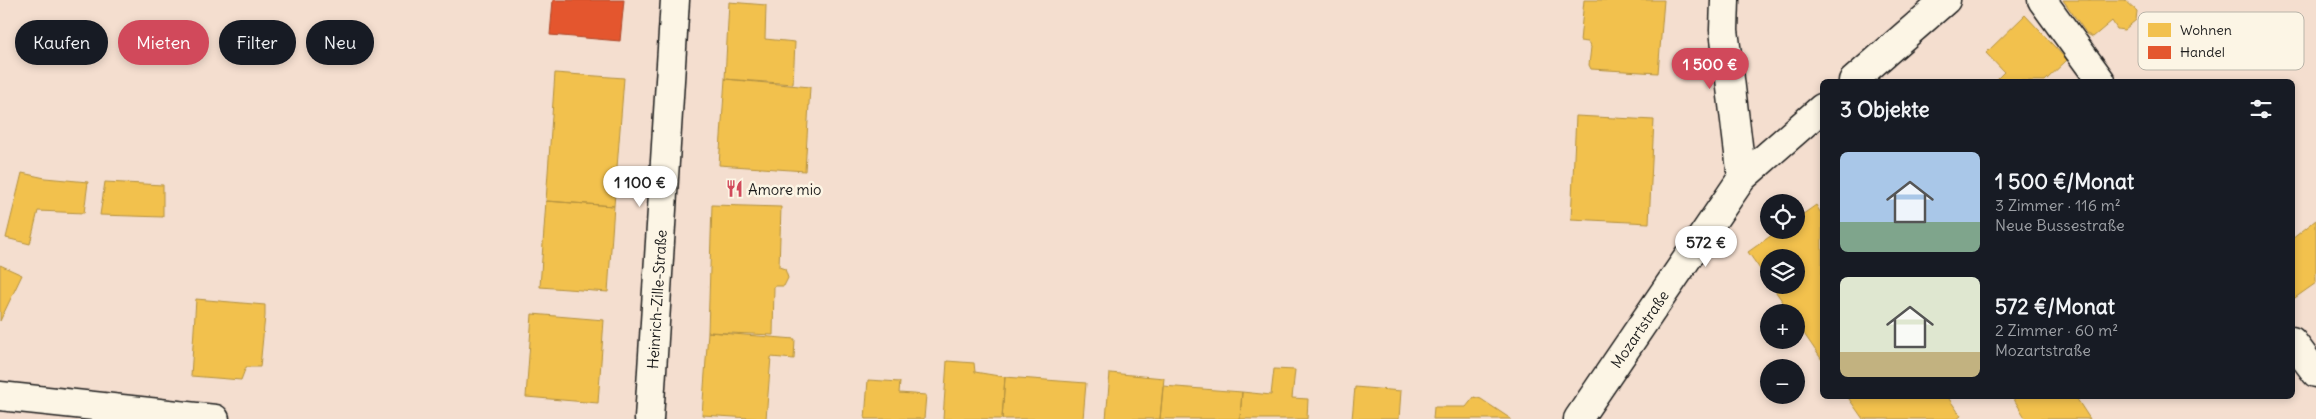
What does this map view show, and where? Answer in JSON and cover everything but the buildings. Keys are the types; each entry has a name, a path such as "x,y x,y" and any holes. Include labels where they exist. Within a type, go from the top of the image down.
{"street":[{"name":"Heinrich-Zille-Straße","path":"649,419 675,0"},
{"path":"1725,0 1724,30 1742,178"},
{"path":"1855,79 1946,0"},
{"path":"2042,0 2100,79"},
{"name":"Mozartstraße","path":"1578,419 1742,178 1820,110"},
{"path":"2295,345 2316,373"},
{"path":"0,396 215,419"}],"place":[{"name":"Amore mio","path":"734,189"}]}
